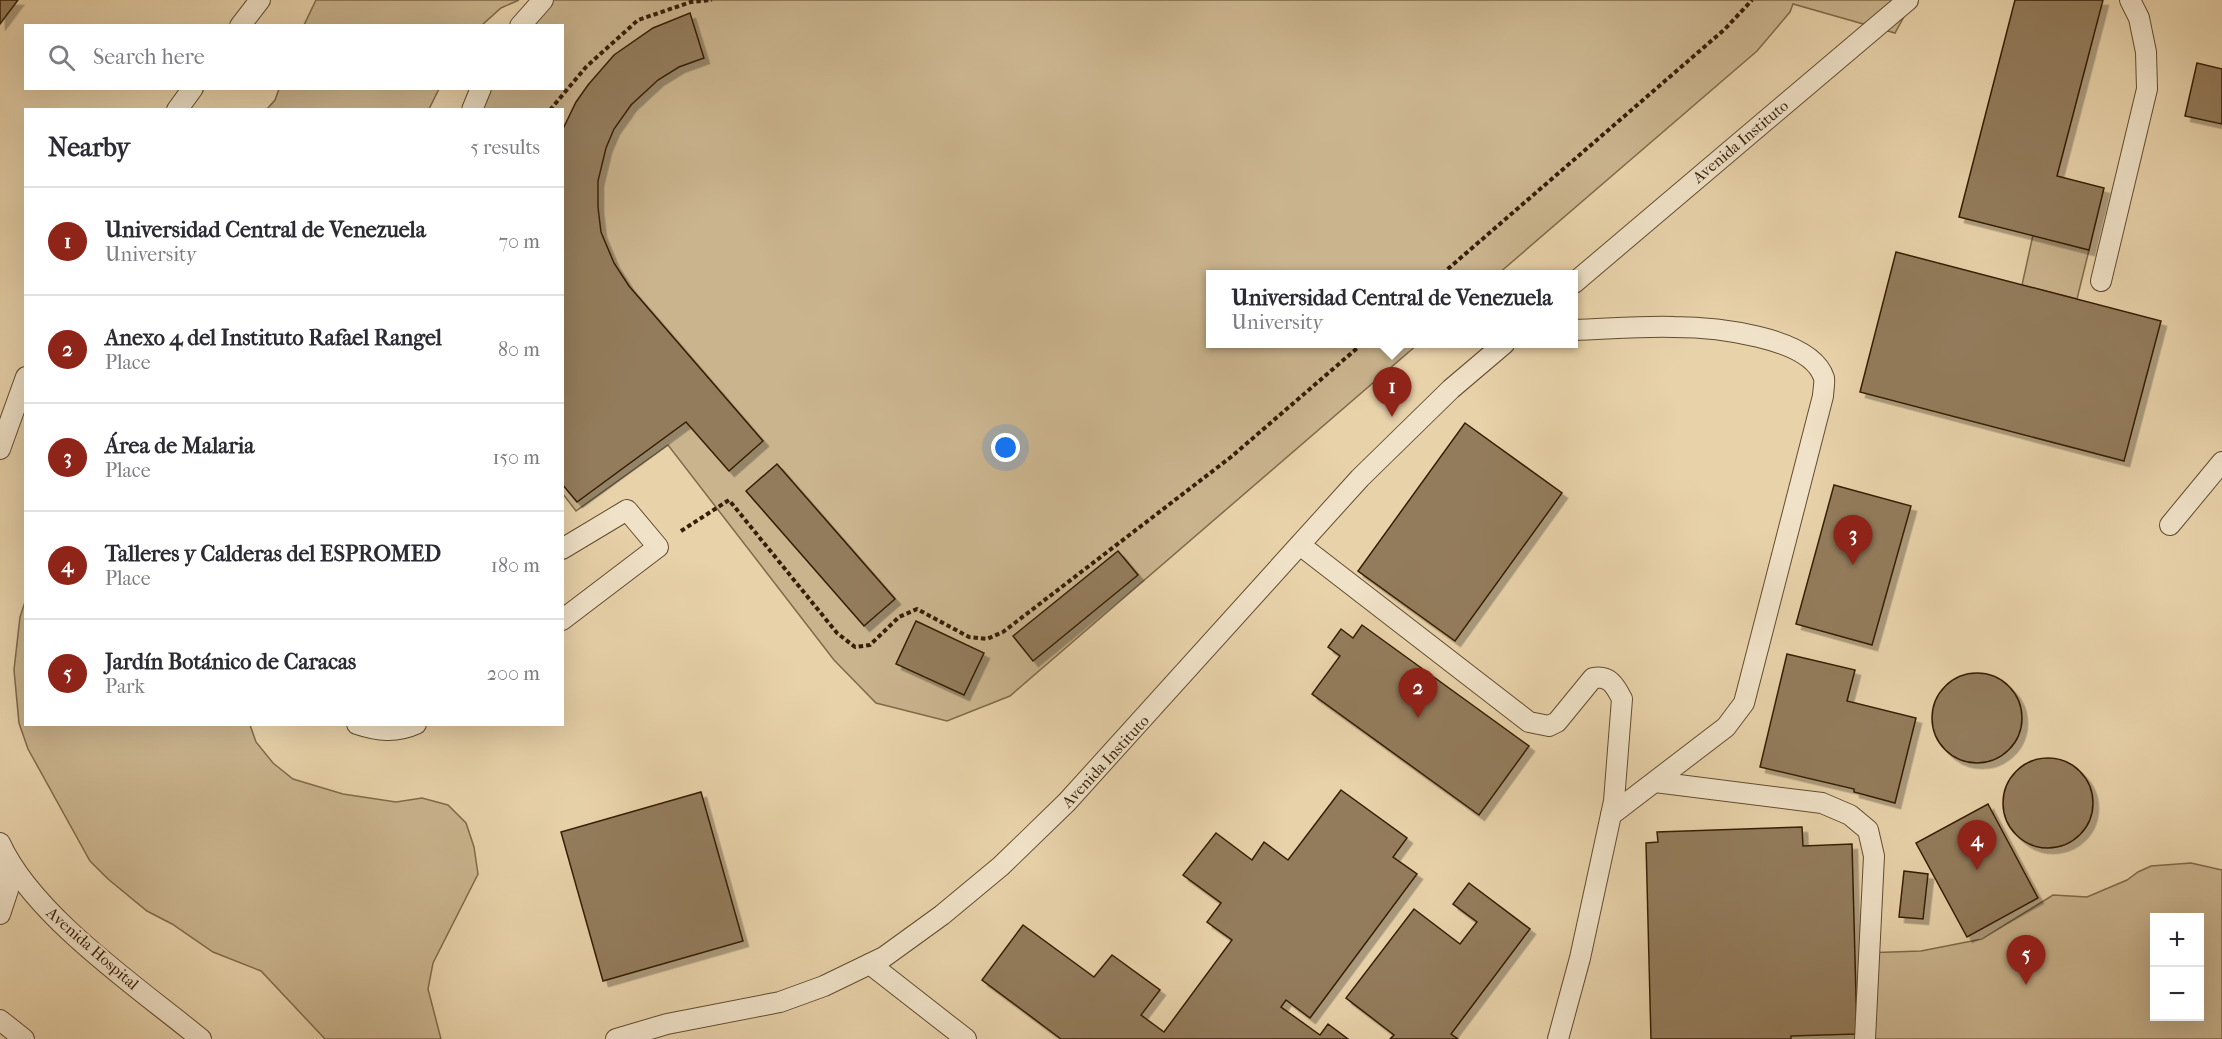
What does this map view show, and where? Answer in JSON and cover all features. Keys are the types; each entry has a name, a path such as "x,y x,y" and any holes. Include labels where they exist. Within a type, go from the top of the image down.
{"lane":[{"path":"242,24 260,0"},
{"path":"522,24 543,0"},
{"name":"Avenida Instituto","path":"1578,280 1908,0"},
{"path":"2101,281 2147,89 2144,41 2139,18 2130,0"},
{"path":"178,108 192,90"},
{"path":"473,108 480,90"},
{"path":"1578,330 1675,327 1727,331 1770,341 1803,354 1816,364 1824,379 1823,396 1744,704 1726,727 1611,815"},
{"name":"Avenida Instituto","path":"616,1039 667,1024 785,1000 825,986 884,957 942,915 1001,866 1067,802 1360,478 1451,390 1499,348"},
{"path":"0,449 24,382"},
{"path":"2170,525 2222,462"},
{"path":"564,548 627,510 658,547 564,618"},
{"path":"1300,545 1529,722 1549,726 1557,722 1593,678 1601,676 1609,680 1622,699 1614,801 1580,958 1558,1039"},
{"path":"365,726 386,731 406,729 412,726"},
{"path":"1655,782 1822,803 1850,815 1868,830 1874,856 1865,1039"},
{"path":"0,914 8,890 4,852"},
{"name":"Avenida Hospital","path":"4,852 46,908 84,945 201,1039"},
{"path":"870,964 966,1039"},
{"path":"0,1020 24,1039"}],"path":[{"path":"552,108 586,67 638,20 691,2 712,0"},
{"path":"1447,270 1725,29 1752,0"},
{"path":"658,547 729,500 837,633 855,647 870,645 899,617 917,609 969,637 987,639 1003,632 1231,457 1357,348"}],"shaded area":[{"path":"316,0 519,0 501,8 483,24 304,24"},
{"path":"543,0 1913,0 1895,33 1793,4 1790,12 1757,51 1503,270 1206,270 1206,348 1413,348 1010,696 947,721 876,703 834,660 668,445 576,511 564,495 564,108 473,108 481,90 564,90 564,24 521,24"},
{"path":"279,90 438,90 430,108 268,108 275,100"},
{"path":"2033,235 2089,250 2077,299 2022,285"},
{"path":"24,605 24,726 250,726 256,742 273,763 293,779 343,794 396,802 422,798 448,805 466,823 474,847 478,874 433,963 428,989 441,1039 325,1039 261,971 213,952 172,924 147,911 90,861 28,749 19,723 14,670 20,617"},
{"path":"2191,863 2222,870 2222,1039 1861,1039 1863,953 1921,951 1982,939 2053,895 2087,897 2127,880 2151,866"}],"building":[{"path":"0,0 18,0 0,24"},
{"path":"2015,0 2103,0 2057,176 2104,188 2089,250 1959,217"},
{"path":"690,13 704,58 679,67 658,80 631,105 614,129 606,148 598,181 601,232 614,263 629,286 763,441 729,471 686,422 577,502 564,486 564,127 576,102 614,55 653,28"},
{"path":"2197,63 2222,69 2222,124 2185,116"},
{"path":"1896,252 2161,321 2124,461 1860,392"},
{"path":"1465,423 1562,493 1455,641 1358,571"},
{"path":"777,464 895,599 864,626 746,491"},
{"path":"1834,485 1911,506 1872,645 1796,624"},
{"path":"1118,551 1138,575 1033,661 1013,636"},
{"path":"916,621 984,653 964,695 896,664"},
{"path":"1362,625 1529,746 1479,815 1312,694 1340,656 1328,647 1341,629 1353,638"},
{"path":"1787,654 1855,670 1847,701 1916,718 1895,803 1854,792 1854,789 1760,767"},
{"path":"1977,673 1994,677 2009,686 2018,701 2022,718 2018,735 2009,750 1994,759 1977,763 1960,759 1945,750 1936,735 1932,718 1936,701 1945,686 1960,677"},
{"path":"2048,758 2065,761 2080,771 2090,786 2093,803 2090,820 2080,835 2065,845 2048,848 2031,845 2016,835 2006,820 2003,803 2006,786 2016,771 2031,761"},
{"path":"1341,790 1407,838 1393,857 1417,874 1310,1018 1286,1000 1281,1007 1320,1035 1328,1024 1348,1039 1061,1039 982,980 1023,925 1094,977 1112,955 1160,990 1141,1015 1164,1032 1232,940 1207,922 1221,903 1183,875 1216,833 1252,860 1264,842 1288,860"},
{"path":"701,792 743,941 603,981 561,832"},
{"path":"1988,804 2038,898 1967,937 1916,843"},
{"path":"1802,827 1803,846 1852,844 1857,1034 1791,1036 1791,1039 1651,1039 1646,843 1658,842 1657,832"},
{"path":"1904,871 1928,874 1923,919 1899,917"},
{"path":"1469,883 1530,929 1451,1034 1458,1039 1390,1039 1394,1035 1346,998 1414,909 1460,944 1477,922 1453,904"}],"place":[{"name":"Universidad Central de Venezuela","path":"1392,417"},
{"name":"Área de Malaria","path":"1853,565"},
{"name":"Anexo 4 del Instituto Rafael Rangel","path":"1418,718"},
{"name":"Talleres y Calderas del ESPROMED","path":"1977,870"},
{"name":"Jardín Botánico de Caracas","path":"2026,985"}]}
